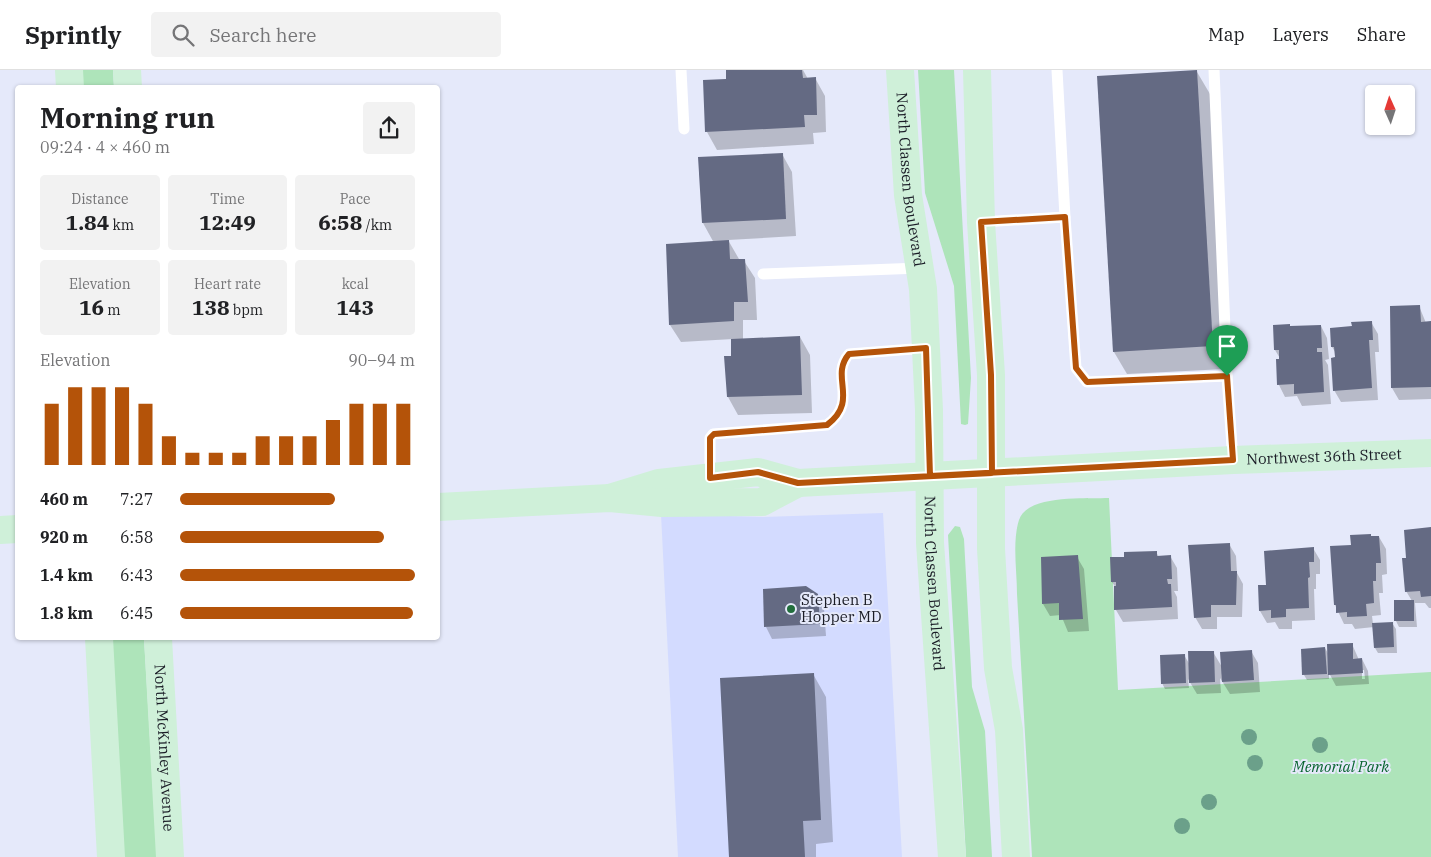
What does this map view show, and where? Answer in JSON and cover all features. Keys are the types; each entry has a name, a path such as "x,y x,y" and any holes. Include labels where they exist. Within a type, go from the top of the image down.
{"main road":[{"path":"69,70 70,85"},
{"path":"127,70 128,85"},
{"name":"North Classen Boulevard","path":"900,70 908,195 920,268 926,348 930,543 952,857"},
{"path":"976,70 981,222 991,375 991,549 998,668 1009,730 1016,857"},
{"name":"Northwest 36th Street","path":"610,498 659,483 758,472 798,483 1233,460 1431,453"},
{"name":"Northwest 36th Street","path":"440,507 610,498 662,503 762,502 798,483"},
{"path":"0,530 15,529"},
{"path":"99,640 111,857"},
{"name":"North McKinley Avenue","path":"158,640 170,857"}],"lane":[{"path":"681,70 684,129"},
{"path":"1057,70 1076,368 1087,382 1227,376"},
{"path":"1214,70 1227,376 1233,460"},
{"path":"981,222 1065,217"},
{"path":"763,274 920,268"},
{"path":"710,478 710,438 714,434 827,425 838,417 843,408 842,361 849,354 926,348"}],"shaded area":[{"path":"883,513 902,857 678,857 661,514 763,517"}],"green space":[{"path":"80,70 113,70 114,85 81,85"},
{"path":"918,70 954,70 971,378 968,424 965,425 961,424 954,286 925,193"},
{"name":"Memorial Park","path":"1109,498 1118,690 1431,672 1431,857 1032,857 1017,594 1015,547 1017,529 1019,520 1024,512 1033,506 1059,500"},
{"path":"955,526 960,527 964,539 972,687 985,731 992,857 966,857 948,535"},
{"path":"110,640 144,640 157,857 121,857"}],"building":[{"path":"726,70 802,70 803,78 816,77 817,115 804,115 805,127 705,132 703,80 726,79"},
{"path":"1197,70 1213,346 1113,352 1097,76"},
{"path":"783,153 786,219 702,223 698,157"},
{"path":"729,240 730,259 745,259 748,302 734,302 734,321 669,325 666,244"},
{"path":"1420,305 1421,322 1431,321 1431,387 1391,388 1390,306"},
{"path":"1372,321 1373,340 1369,340 1372,388 1333,391 1331,358 1335,357 1334,347 1331,347 1330,328 1352,326 1351,322"},
{"path":"1290,324 1290,326 1321,325 1322,348 1317,348 1317,352 1322,352 1324,392 1294,394 1294,384 1277,385 1276,359 1279,359 1279,350 1274,350 1273,325"},
{"path":"800,336 802,395 727,397 724,356 731,356 731,339"},
{"path":"1431,527 1431,596 1421,597 1420,591 1405,592 1402,558 1406,558 1404,530"},
{"path":"1371,534 1371,536 1379,536 1381,563 1376,563 1376,581 1373,581 1374,603 1366,604 1367,616 1347,617 1347,612 1336,613 1330,546 1351,545 1350,535"},
{"path":"1230,543 1231,571 1237,571 1236,605 1211,605 1211,617 1194,618 1188,545"},
{"path":"1314,547 1314,562 1309,562 1309,608 1286,609 1286,617 1271,618 1271,610 1259,611 1258,585 1266,585 1264,551"},
{"path":"1157,551 1157,556 1171,555 1172,579 1167,579 1168,584 1171,584 1172,607 1114,610 1114,586 1116,586 1116,582 1111,582 1110,557 1124,557 1124,552"},
{"path":"1078,555 1083,619 1059,620 1059,603 1042,604 1041,557"},
{"name":"Stephen B Hopper MD","path":"806,586 818,594 820,624 764,627 763,589"},
{"path":"1394,600 1414,600 1414,621 1394,621"},
{"path":"1393,622 1394,647 1374,648 1372,623"},
{"path":"1353,643 1353,659 1362,658 1363,673 1328,675 1327,644"},
{"path":"1325,647 1327,674 1302,675 1301,649"},
{"path":"1252,650 1254,680 1222,682 1220,652"},
{"path":"1188,651 1214,651 1215,682 1189,683"},
{"path":"1185,654 1186,683 1161,684 1160,655"},
{"path":"814,673 821,820 803,821 805,857 729,857 720,678"}],"place":[{"name":"Stephen B Hopper MD","path":"791,609"}],"route":[{"path":"1227,376 1087,382 1076,368 1065,217 981,222 991,375 992,473 798,483 758,472 710,478 710,438 714,434 827,425 838,417 843,408 842,361 849,354 926,348 930,476 1233,460 1227,376"}]}
